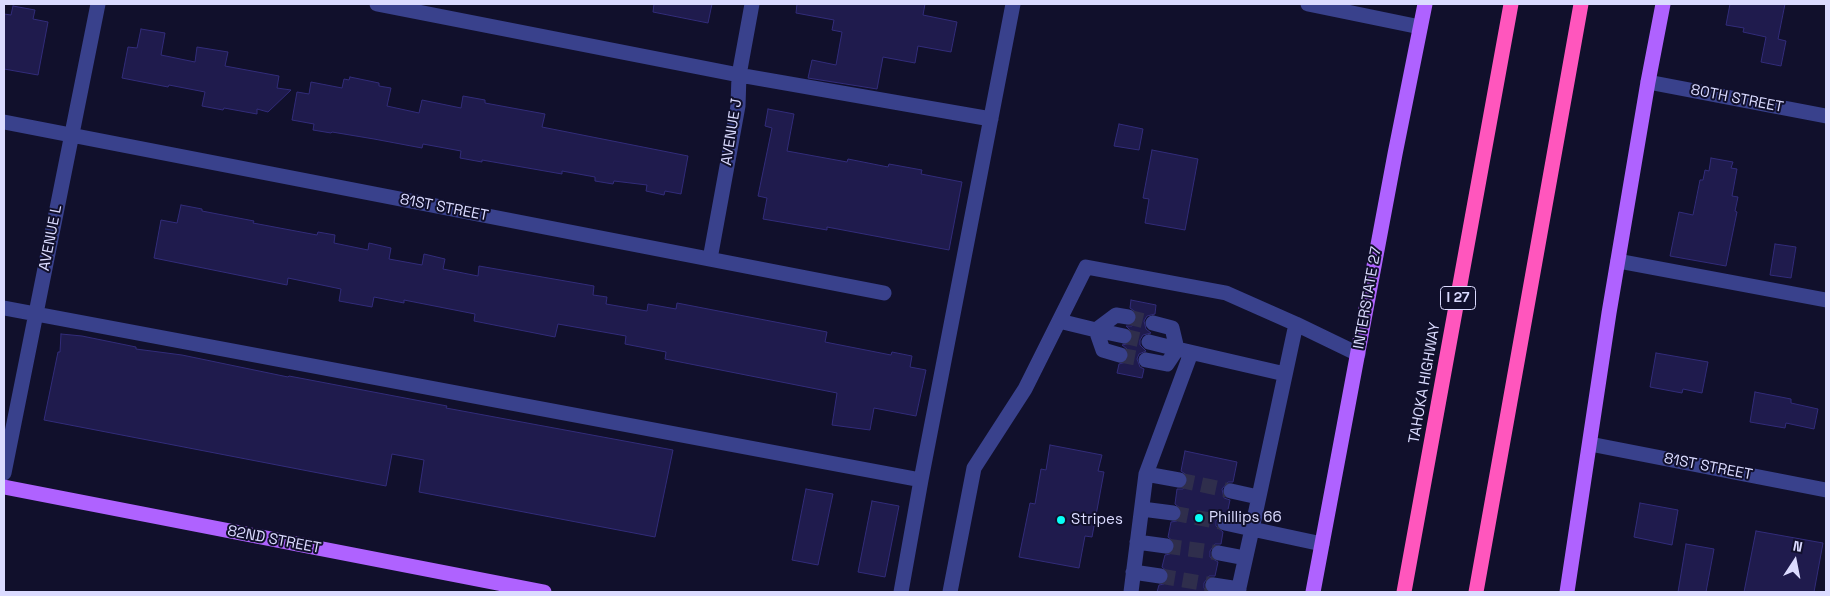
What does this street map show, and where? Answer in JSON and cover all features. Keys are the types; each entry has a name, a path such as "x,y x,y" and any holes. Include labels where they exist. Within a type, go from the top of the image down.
{"highway":[{"name":"TAHOKA HIGHWAY","path":"1404,592 1511,4"},
{"path":"1476,592 1581,4"}],"main road":[{"name":"INTERSTATE 27","path":"1313,592 1394,154 1424,4"},
{"path":"1568,592 1618,261 1663,4"},
{"name":"82ND STREET","path":"4,487 544,592"}],"street":[{"name":"AVENUE L","path":"4,473 98,4"},
{"path":"377,4 739,75 991,119"},
{"name":"AVENUE J","path":"710,259 738,106 739,75 752,4"},
{"path":"901,592 1013,4"},
{"path":"1308,4 1420,27"},
{"name":"80TH STREET","path":"1648,82 1826,116"},
{"name":"81ST STREET","path":"4,122 884,293"},
{"path":"1618,261 1826,300"},
{"path":"951,592 974,468 1026,390 1086,267 1226,293 1358,354"},
{"path":"4,308 921,480"},
{"path":"1096,330 1116,315 1128,317"},
{"path":"1059,320 1124,336"},
{"path":"1131,592 1146,474 1184,351 1172,328 1153,323"},
{"path":"1213,585 1238,590 1296,324"},
{"path":"1096,330 1103,350 1120,355"},
{"path":"1149,342 1286,374"},
{"path":"1146,360 1167,364 1184,351"},
{"name":"81ST STREET","path":"1590,444 1826,490"},
{"path":"1146,474 1179,480"},
{"path":"1232,491 1258,497"},
{"path":"1142,508 1173,514"},
{"path":"1225,523 1322,544"},
{"path":"1137,542 1166,546"},
{"path":"1219,554 1245,558"},
{"path":"1134,572 1160,576"}],"building":[{"path":"654,4 712,4 708,23 653,12"},
{"path":"797,4 925,4 923,15 957,22 951,52 918,46 915,63 883,57 877,89 808,78 812,60 836,65 842,32 832,30 834,20 796,13"},
{"path":"1730,4 1785,4 1778,39 1786,41 1781,66 1761,62 1766,37 1743,32 1744,28 1726,25"},
{"path":"13,6 35,10 33,19 48,22 38,75 4,69 4,14 11,15"},
{"path":"141,29 165,33 161,55 195,62 197,47 228,52 225,66 279,76 277,88 291,90 268,112 257,109 257,114 202,106 205,92 122,78 128,47 137,48"},
{"path":"350,77 379,83 379,86 391,88 387,106 419,113 422,100 461,108 463,96 485,100 485,103 545,114 542,127 688,156 681,194 665,191 664,195 646,191 647,185 614,181 613,184 595,181 595,177 562,171 562,174 460,158 461,151 423,144 422,148 313,130 314,124 292,120 297,92 309,94 311,82 342,88 344,79 349,80"},
{"path":"768,109 794,114 787,151 847,162 848,159 888,167 889,164 922,170 921,174 962,182 949,250 827,227 827,230 763,219 767,198 758,196 772,128 765,126"},
{"path":"1119,124 1143,129 1139,150 1114,146"},
{"path":"1152,150 1198,159 1185,230 1145,223 1149,199 1143,198"},
{"path":"1711,158 1733,162 1731,168 1737,169 1732,196 1738,197 1735,211 1737,212 1726,266 1670,256 1679,212 1693,215 1700,180 1703,180 1705,170 1709,171"},
{"path":"181,205 254,221 253,223 317,235 318,232 335,235 334,243 368,250 369,243 391,248 389,259 422,265 424,254 445,259 443,269 478,276 479,266 594,286 593,295 607,297 606,304 647,311 648,304 676,309 677,303 827,332 825,342 891,355 892,352 912,356 910,367 926,370 916,416 874,408 870,430 832,425 837,393 665,359 666,352 625,344 626,336 558,324 555,337 474,321 475,314 404,300 404,303 374,297 372,307 339,301 341,289 288,278 287,285 154,258 161,220 177,223"},
{"path":"1775,244 1796,247 1791,278 1770,275"},
{"path":"1131,300 1156,305 1155,314 1147,316 1144,321 1146,329 1151,333 1143,335 1140,340 1140,345 1146,351 1139,354 1137,359 1140,367 1144,369 1142,378 1117,373 1119,364 1126,362 1129,357 1127,349 1122,345 1131,343 1133,337 1133,333 1126,326 1132,326 1137,319 1137,313 1130,308"},
{"path":"61,334 82,336 136,347 136,349 182,355 288,377 447,406 446,408 673,450 655,537 419,492 424,460 392,454 386,486 44,420 58,352 60,352"},
{"path":"1656,353 1708,362 1702,393 1683,389 1682,393 1650,387"},
{"path":"1755,392 1791,399 1791,403 1818,409 1814,429 1786,423 1785,428 1750,422"},
{"name":"Stripes","path":"1050,445 1102,455 1098,471 1104,472 1092,537 1085,536 1079,568 1019,557 1030,503 1035,504 1041,469 1046,470"},
{"name":"Phillips 66","path":"1185,451 1237,462 1233,482 1228,482 1222,489 1224,498 1230,500 1227,514 1222,514 1216,521 1216,526 1223,532 1221,544 1215,544 1210,551 1210,557 1218,562 1215,576 1209,576 1204,583 1204,588 1207,592 1157,592 1159,585 1164,584 1169,578 1168,572 1162,567 1165,555 1170,554 1175,548 1174,542 1168,537 1171,522 1177,521 1182,515 1181,509 1175,504 1177,489 1183,489 1188,482 1188,476 1181,471"},
{"path":"806,489 833,494 818,565 792,560"},
{"path":"872,501 899,506 885,577 858,572"},
{"path":"1640,503 1678,510 1672,545 1634,537"},
{"path":"1756,531 1823,543 1814,592 1744,592"},
{"path":"1686,544 1714,549 1706,592 1678,592"}],"tunnel":[{"path":"1128,317 1153,323"},
{"path":"1124,336 1149,342"},
{"path":"1120,355 1146,360"},
{"path":"1179,480 1231,491"},
{"path":"1173,513 1225,523"},
{"path":"1166,546 1219,553"},
{"path":"1160,576 1213,585"}],"place":[{"name":"Phillips 66","path":"1199,518"},
{"name":"Stripes","path":"1061,520"}]}
